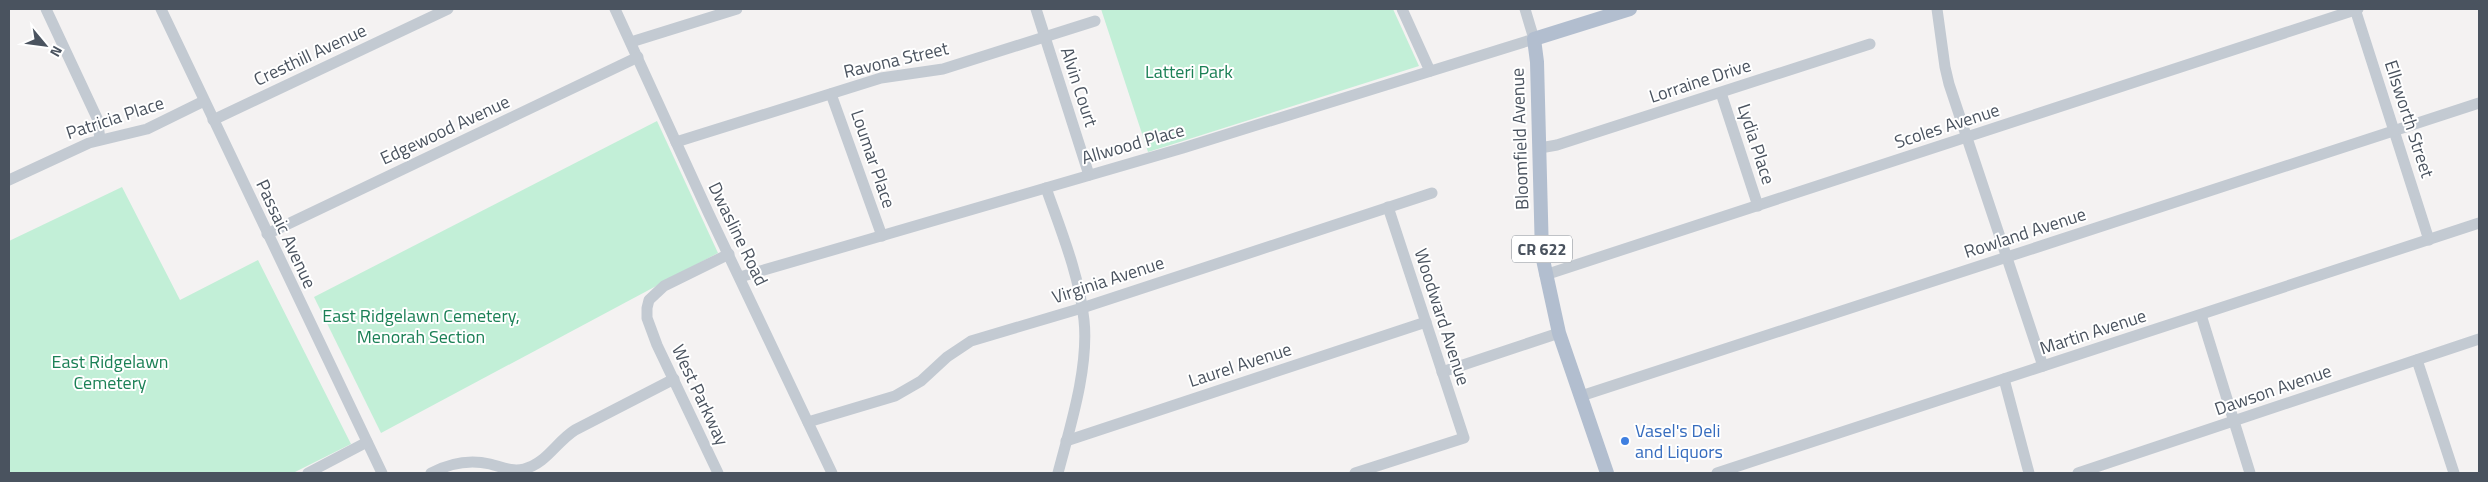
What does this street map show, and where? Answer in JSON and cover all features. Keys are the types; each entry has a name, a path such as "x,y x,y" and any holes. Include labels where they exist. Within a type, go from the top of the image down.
{"main road":[{"path":"1534,38 1630,9"},
{"name":"Bloomfield Avenue","path":"1534,38 1537,62 1542,254 1545,275 1559,333 1608,473"}],"street":[{"path":"46,9 97,118 100,139"},
{"name":"Passaic Avenue","path":"161,9 382,473"},
{"name":"Cresthill Avenue","path":"213,120 448,9"},
{"name":"Dwasline Road","path":"615,9 832,473"},
{"path":"631,42 737,9"},
{"name":"Alvin Court","path":"1036,9 1089,175"},
{"path":"1402,9 1430,71"},
{"path":"1525,9 1534,38"},
{"path":"1937,9 1945,67 2043,366"},
{"name":"Scoles Avenue","path":"1545,275 1968,138 2356,9"},
{"name":"Ellsworth Street","path":"2356,9 2429,240"},
{"name":"Ravona Street","path":"676,142 881,78 944,69 1095,21"},
{"name":"Allwood Place","path":"740,277 1242,131 1534,38"},
{"name":"Lorraine Drive","path":"1540,148 1557,145 1870,44"},
{"name":"Edgewood Avenue","path":"267,234 638,58"},
{"name":"Lydia Place","path":"1721,93 1758,206"},
{"name":"Loumar Place","path":"831,94 882,236"},
{"name":"Patricia Place","path":"10,176 100,139 147,129 204,101"},
{"name":"Rowland Avenue","path":"1581,396 2479,103"},
{"path":"1046,188 1075,271 1082,308 1084,336 1078,390 1058,473"},
{"name":"Virginia Avenue","path":"808,422 901,393 921,381 957,348 971,341 1082,308 1432,192"},
{"name":"Woodward Avenue","path":"1355,473 1464,438 1388,207"},
{"name":"Martin Avenue","path":"1717,473 2479,223"},
{"name":"West Parkway","path":"718,473 652,330 647,318 647,308 649,300 655,292 729,254"},
{"path":"2201,315 2250,473"},
{"name":"Laurel Avenue","path":"1066,441 1426,322"},
{"path":"1442,372 1559,333"},
{"name":"Dawson Avenue","path":"2078,473 2479,339"},
{"path":"2417,360 2454,473"},
{"path":"431,473 447,466 469,462 527,471 546,458 565,436 674,379"},
{"path":"2004,379 2029,473"},
{"path":"308,473 367,442"}],"green space":[{"name":"Latteri Park","path":"1101,9 1393,9 1419,66 1148,152"},
{"name":"East Ridgelawn Cemetery, Menorah Section","path":"657,121 718,253 381,433 314,297"},
{"name":"East Ridgelawn Cemetery","path":"122,187 180,300 258,260 351,444 293,473 9,473 9,241"}],"place":[{"name":"Vasel's Deli and Liquors","path":"1625,441"}]}
